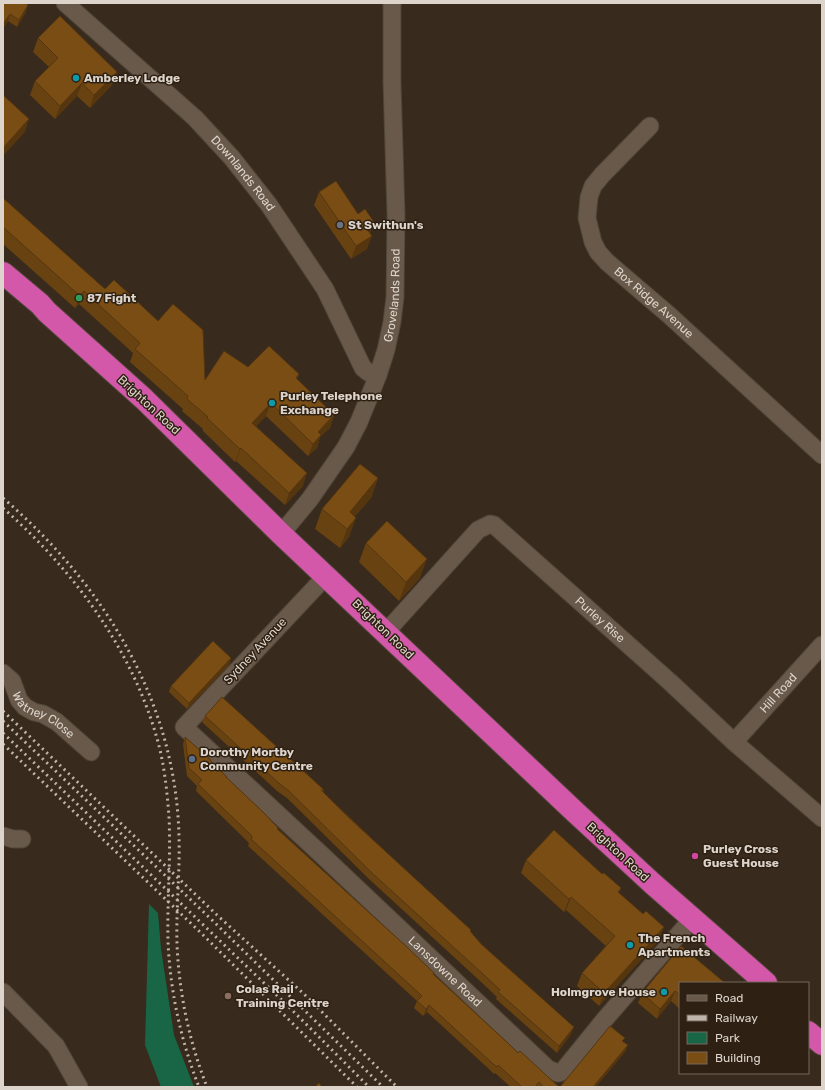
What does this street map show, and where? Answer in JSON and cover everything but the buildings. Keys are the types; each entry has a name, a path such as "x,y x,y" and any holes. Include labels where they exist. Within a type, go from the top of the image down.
{"highway":[{"name":"Brighton Road","path":"3,273 40,304 144,399 281,534 568,806 765,982"},
{"path":"809,1016 822,1024"},
{"path":"809,1033 822,1044"}],"street":[{"name":"Downlands Road","path":"65,3 195,118 232,158 269,205 326,289 363,368 368,372 378,375"},
{"name":"Grovelands Road","path":"281,534 310,500 346,447 359,422 378,375 386,350 392,322 395,297 396,215 392,88 392,3"},
{"name":"Box Ridge Avenue","path":"650,126 602,174 593,186 589,197 587,213 588,228 598,252 607,262 669,315 822,455"},
{"name":"Purley Rise","path":"386,632 478,530 490,524 494,525 664,676 734,742 822,818"},
{"name":"Sydney Avenue","path":"184,727 326,576"},
{"name":"Hill Road","path":"734,742 822,645"},
{"name":"Watney Close","path":"3,673 12,681 19,700 25,707 34,712 43,714 57,722 91,752"},
{"name":"Lansdowne Road","path":"184,727 318,851 548,1069 553,1071 562,1072 605,1019 692,918"},
{"path":"3,836 13,839 22,839"},
{"path":"3,992 56,1046 79,1087"}],"green space":[{"path":"149,904 158,913 161,949 174,1035 194,1087 161,1087 145,1045"}],"railway":[{"path":"3,498 39,532 73,569 102,608 128,649 149,693 164,739 175,787 179,837 177,944 180,981 190,1034 207,1087"},
{"path":"3,508 52,557 75,583 96,611 131,671 145,702 161,755 165,776 169,817 170,848 168,941 171,978 182,1034 199,1087"},
{"path":"3,711 217,915 304,994 397,1087"},
{"path":"3,721 213,921 383,1087"},
{"path":"3,733 288,1006 369,1087"},
{"path":"3,744 200,932 357,1087"}],"place":[{"name":"Amberley Lodge","path":"76,78"},
{"name":"St Swithun's","path":"340,225"},
{"name":"87 Fight","path":"79,298"},
{"name":"Purley Telephone Exchange","path":"272,403"},
{"name":"Dorothy Mortby Community Centre","path":"192,759"},
{"name":"Purley Cross Guest House","path":"695,856"},
{"name":"The French Apartments","path":"630,945"},
{"name":"Holmgrove House","path":"664,992"},
{"name":"Colas Rail Training Centre","path":"228,996"}]}
